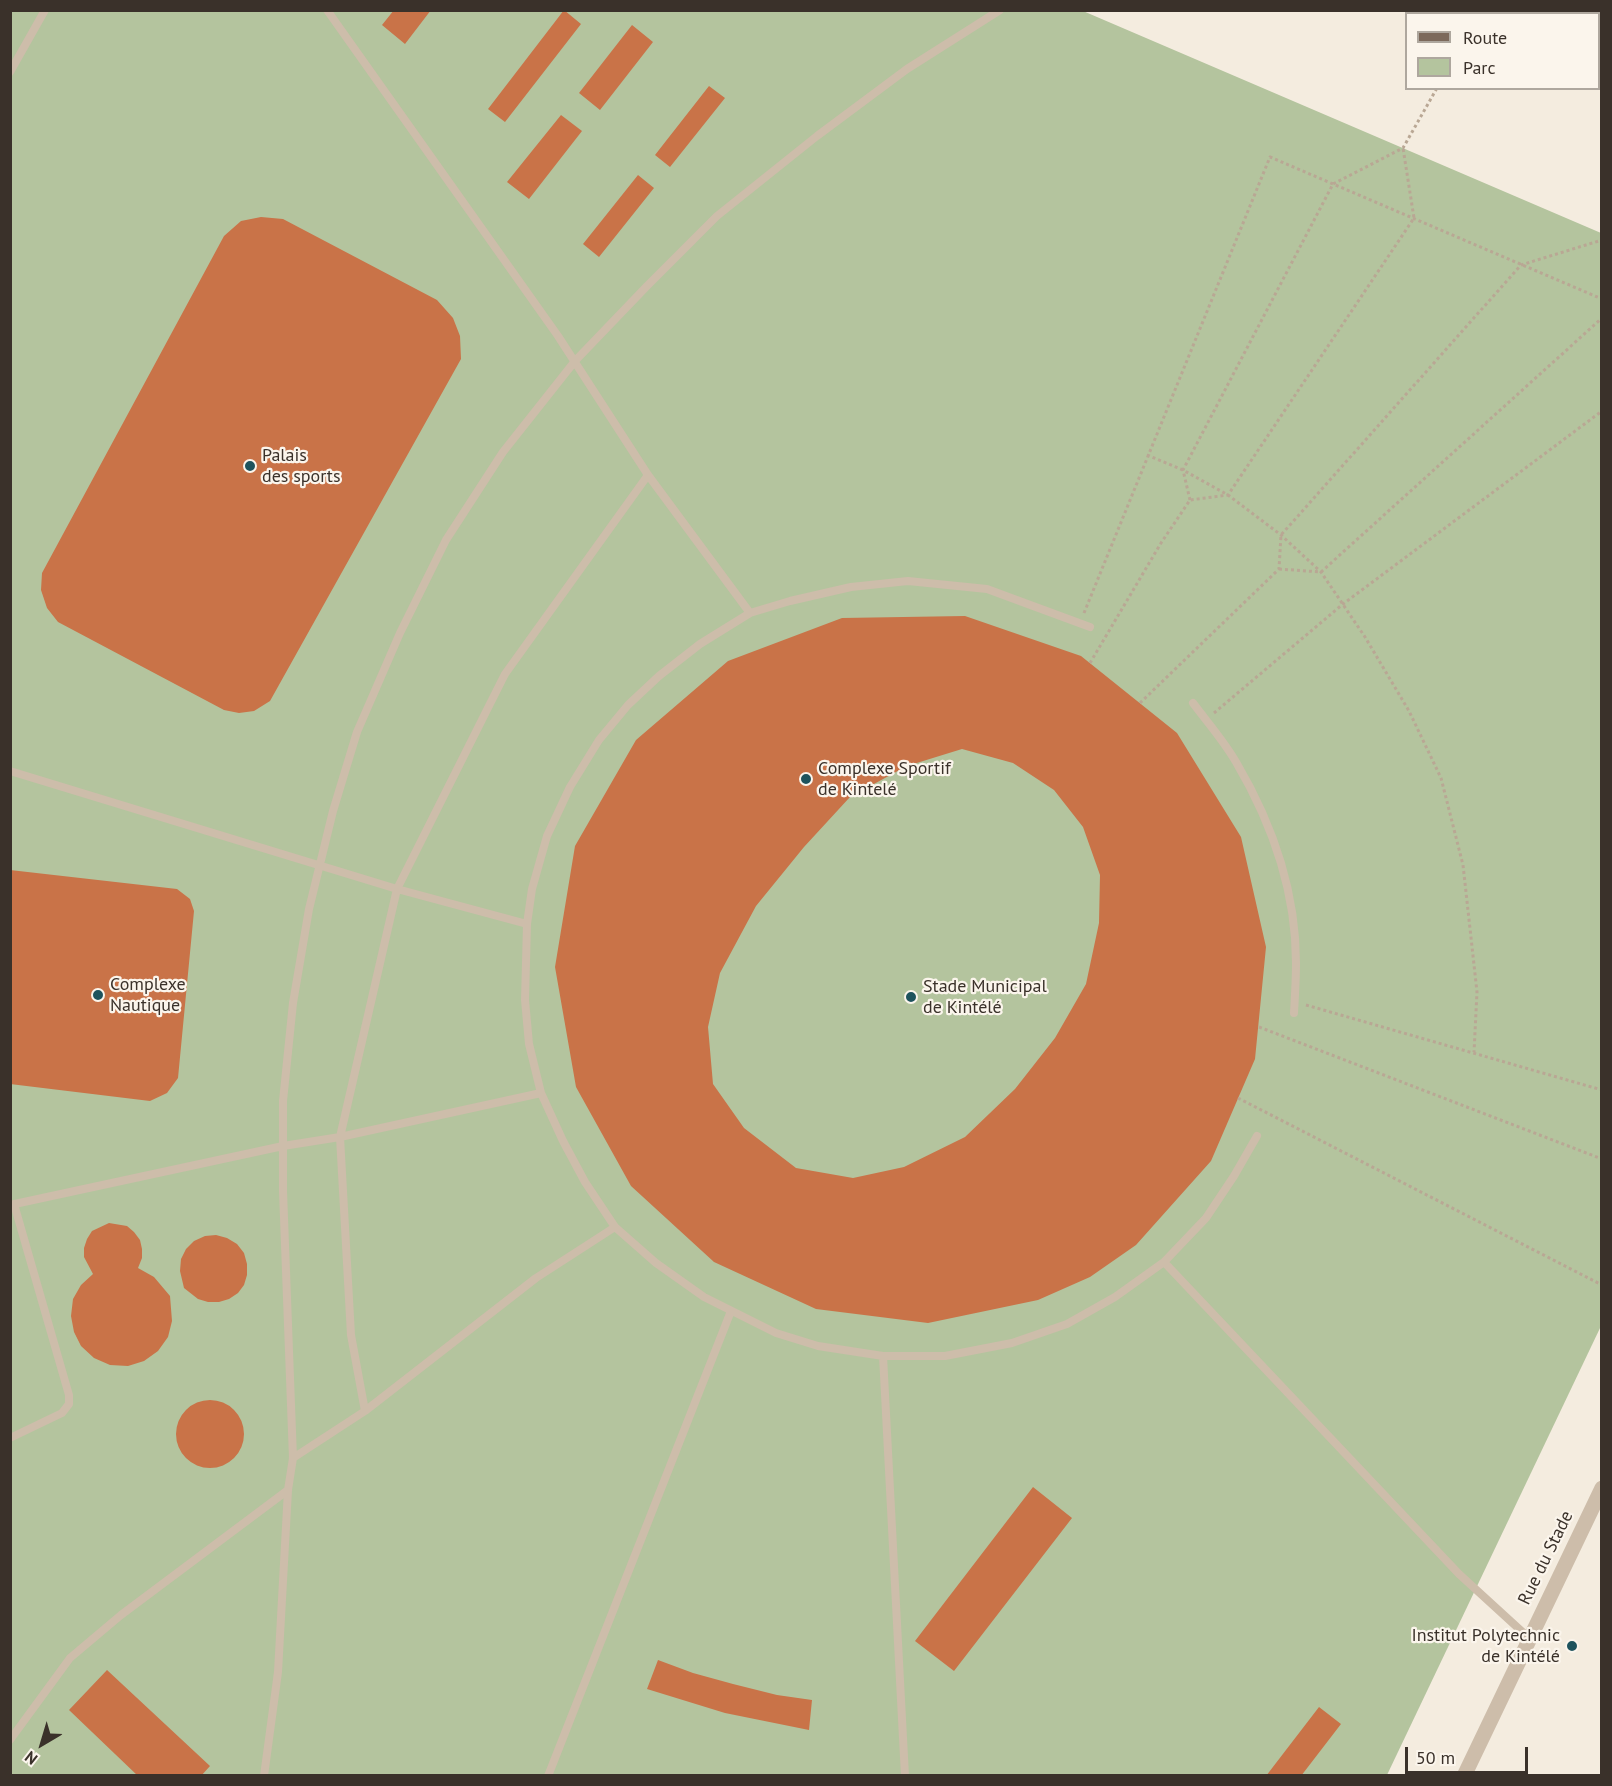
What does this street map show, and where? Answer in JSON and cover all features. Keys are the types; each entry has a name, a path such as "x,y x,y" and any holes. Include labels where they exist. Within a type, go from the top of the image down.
{"street":[{"name":"Rue du Stade","path":"1464,1776 1602,1488"}],"lane":[{"path":"10,72 45,10"},
{"path":"327,10 575,361 648,475 750,613"},
{"path":"264,1776 278,1672 288,1490 293,1458 283,1101 293,1003 309,909 333,811 357,732 400,633 446,540 503,453 575,361 717,216 817,136 907,69 1000,10"},
{"path":"365,1411 351,1335 340,1137 397,889 506,674 648,475"},
{"path":"1090,627 987,589 908,582 851,587 750,613 700,644 659,676 628,705 599,740 570,787 547,836 531,890 527,924 525,1000 529,1044 541,1093 562,1141 585,1182 615,1227 656,1263 681,1282 731,1311 776,1333 818,1346 883,1356 945,1356 980,1350 1041,1334 1067,1324 1115,1297 1164,1262 1206,1218 1257,1136"},
{"path":"1192,704 1237,763 1270,829 1284,870 1292,913 1296,961 1294,1013"},
{"path":"10,771 397,889 527,924"},
{"path":"10,1438 62,1413 69,1404 69,1395 12,1204 541,1093"},
{"path":"293,1458 365,1411 536,1278 615,1227"},
{"path":"1164,1262 1459,1574 1529,1638"},
{"path":"548,1776 731,1311"},
{"path":"883,1356 905,1776"},
{"path":"10,1740 70,1658 121,1615 288,1490"}],"path":[{"path":"1190,501 1183,470 1333,184 1403,148 1436,90"},
{"path":"1090,663 1161,543 1190,501 1228,495 1414,218 1403,148"},
{"path":"1080,623 1270,157 1602,299"},
{"path":"1140,703 1279,569 1281,536 1521,265 1602,240"},
{"path":"1279,569 1321,572 1602,318"},
{"path":"1205,720 1343,604 1602,411"},
{"path":"1147,455 1183,470 1228,495 1281,536 1321,572 1365,636 1410,711 1441,778 1463,865 1477,992 1474,1052"},
{"path":"1294,1001 1602,1090"},
{"path":"1259,1027 1602,1159"},
{"path":"1238,1098 1602,1285"}],"green space":[{"name":"Complexe Sportif de Kintelé","path":"11,11 1083,11 1601,233 1601,1326 1387,1775 11,1776"}],"building":[{"path":"394,10 431,10 405,44 382,25"},
{"path":"564,10 581,24 505,122 488,109"},
{"path":"632,25 653,42 600,110 579,93"},
{"path":"709,86 725,98 670,167 655,155"},
{"path":"561,115 582,131 529,199 507,182"},
{"path":"638,175 654,188 599,257 583,244"},
{"name":"Palais des sports","path":"261,217 283,219 437,300 453,318 460,336 461,359 270,701 254,711 239,713 224,710 58,622 47,608 41,590 42,573 224,236 241,221"},
{"name":"Stade Municipal de Kintélé","path":"965,616 1081,656 1177,733 1241,837 1266,947 1255,1059 1211,1161 1136,1245 1090,1277 1038,1300 928,1323 816,1309 714,1262 631,1186 576,1087 555,967 575,846 636,740 728,661 842,618","holes":["962,749 1013,763 1054,790 1083,827 1100,875 1099,923 1086,984 1055,1038 1015,1089 965,1137 904,1167 853,1178 796,1168 744,1128 713,1084 708,1027 720,973 756,906 804,847 850,797 907,766"]},
{"name":"Complexe Nautique","path":"10,870 177,889 190,899 194,911 178,1078 167,1093 150,1101 10,1084"},
{"path":"109,1223 127,1226 134,1232 140,1240 142,1249 142,1258 138,1268 154,1277 170,1296 172,1321 168,1337 158,1351 144,1361 128,1366 110,1365 94,1358 81,1346 74,1332 71,1316 73,1299 81,1285 93,1274 84,1257 87,1239 92,1231"},
{"path":"216,1235 237,1244 244,1253 247,1275 238,1293 219,1302 208,1302 198,1299 184,1288 180,1271 181,1259 186,1249 194,1241 205,1236"},
{"path":"210,1400 223,1403 234,1410 241,1421 244,1434 241,1447 234,1458 223,1465 210,1468 197,1465 186,1458 179,1447 176,1434 179,1421 186,1410 197,1403"},
{"path":"1033,1487 1072,1518 954,1671 915,1641"},
{"path":"658,1660 733,1684 777,1695 812,1700 809,1730 725,1713 647,1689"},
{"path":"107,1670 210,1766 201,1776 138,1776 69,1710"},
{"path":"1319,1707 1341,1724 1301,1776 1266,1776"}],"place":[{"name":"Palais des sports","path":"250,466"},
{"name":"Complexe Sportif de Kintelé","path":"806,779"},
{"name":"Complexe Nautique","path":"98,995"},
{"name":"Stade Municipal de Kintélé","path":"911,997"},
{"name":"Institut Polytechnic de Kintélé","path":"1572,1646"}]}
